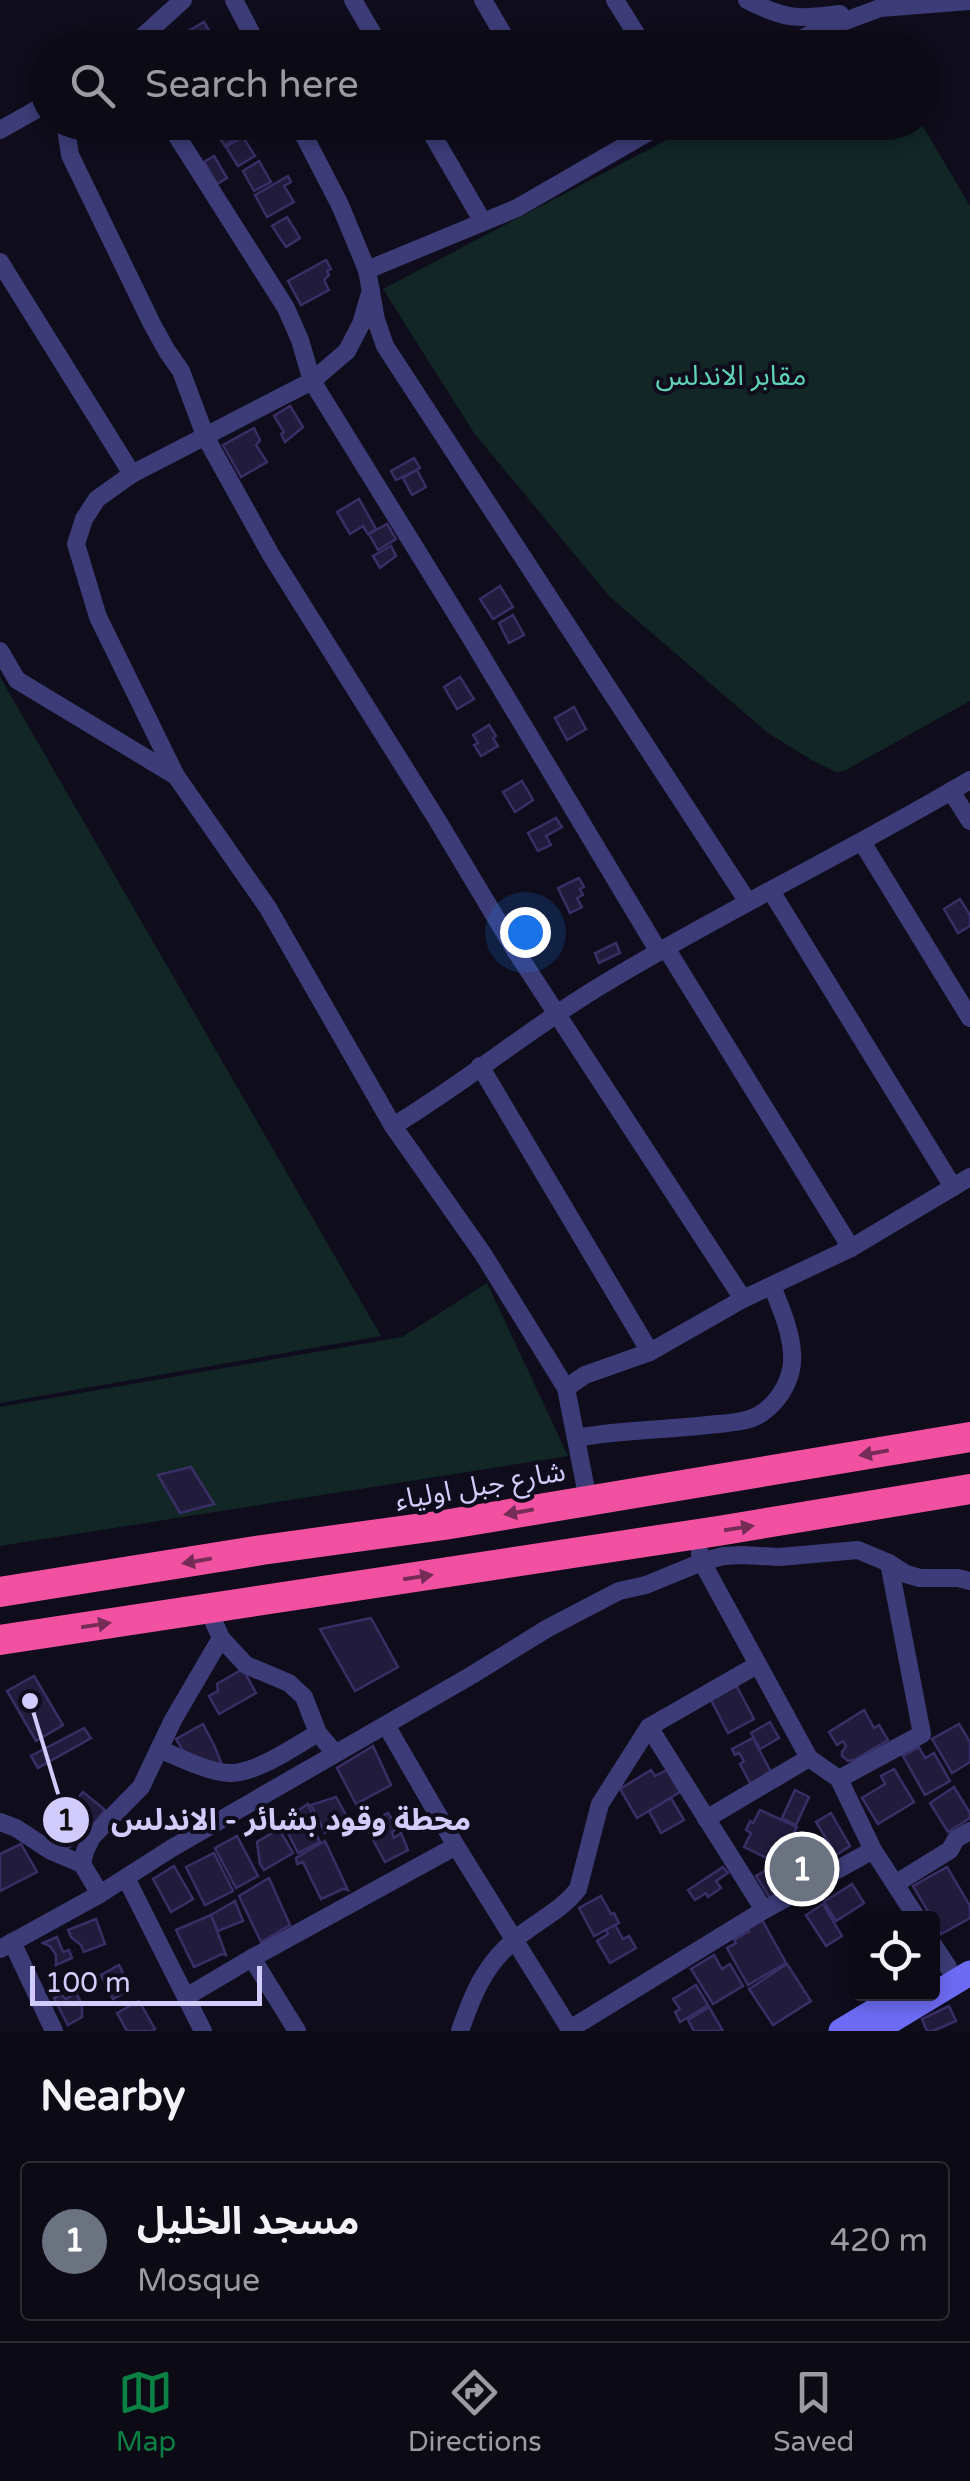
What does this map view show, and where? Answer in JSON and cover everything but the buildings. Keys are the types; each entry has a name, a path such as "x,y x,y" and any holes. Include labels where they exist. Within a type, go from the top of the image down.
{"highway":[{"name":"شارع جبل اولياء","path":"0,1592 970,1437"},
{"path":"0,1640 317,1592 699,1548 970,1489"},
{"path":"317,1592 326,1542"},
{"path":"249,1602 265,1570 267,1549"}],"street":[{"path":"150,30 183,0"},
{"path":"234,0 249,30"},
{"path":"354,0 371,30"},
{"path":"483,0 500,30"},
{"path":"615,0 634,30"},
{"path":"747,0 778,14 807,19 878,4 970,1"},
{"path":"818,30 878,4"},
{"path":"2,125 30,112"},
{"path":"67,140 70,155 152,324 181,371 206,438 271,555 556,1014 743,1299"},
{"path":"179,140 286,308 312,381 850,1248"},
{"path":"307,140 340,204 367,270 376,320 386,346 748,902"},
{"path":"436,140 484,222"},
{"path":"367,270 517,208 633,140"},
{"path":"0,262 132,474"},
{"path":"372,290 347,351 312,381 132,474 96,499 76,544 98,618 176,776 268,908 393,1126 483,1254 566,1388 588,1500"},
{"path":"0,651 17,680 176,776"},
{"path":"393,1126 556,1014 662,950 970,780"},
{"path":"952,791 970,821"},
{"path":"862,842 970,1018"},
{"path":"771,891 953,1187"},
{"path":"480,1066 650,1352"},
{"path":"566,1388 585,1375 650,1352 743,1299 850,1248 970,1177"},
{"path":"576,1438 713,1424 762,1413 786,1386 792,1353 772,1286"},
{"path":"699,1548 723,1556 779,1557 858,1550 920,1578 970,1581"},
{"path":"699,1548 809,1758 839,1780 873,1850 912,1911"},
{"path":"54,2031 6,1945 100,1894 548,1628 619,1592 646,1585 699,1548"},
{"path":"839,1780 922,1734 889,1563"},
{"path":"206,1608 221,1638 246,1665 289,1683 304,1697 318,1733 335,1753"},
{"path":"82,1864 92,1837 141,1787 173,1720 221,1638"},
{"path":"460,2031 479,1982 514,1940 570,1900 578,1889 600,1804 649,1726 757,1664"},
{"path":"386,1725 570,2030 764,1910 873,1850"},
{"path":"649,1726 764,1910"},
{"path":"159,1749 228,1773 262,1763 318,1733"},
{"path":"706,1819 809,1758"},
{"path":"0,1822 82,1864 100,1894"},
{"path":"895,1884 950,1850 956,1838 970,1830"},
{"path":"186,1997 456,1846"},
{"path":"126,1878 200,2030"},
{"path":"252,1958 296,2031"},
{"path":"841,2031 870,2026 955,1968"},
{"path":"870,2026 897,2001"}],"green space":[{"name":"مقابر الاندلس","path":"667,140 931,140 970,206 970,701 844,771 836,772 813,761 768,733 610,597 474,433 383,289"},
{"path":"0,677 381,1336 0,1403"},
{"path":"487,1283 568,1456 0,1546 0,1407 402,1337"}],"place":[{"name":"محطة وقود بشائر - الاندلس","path":"30,1701"},
{"name":"مسجد الخليل","path":"802,1869"}]}
